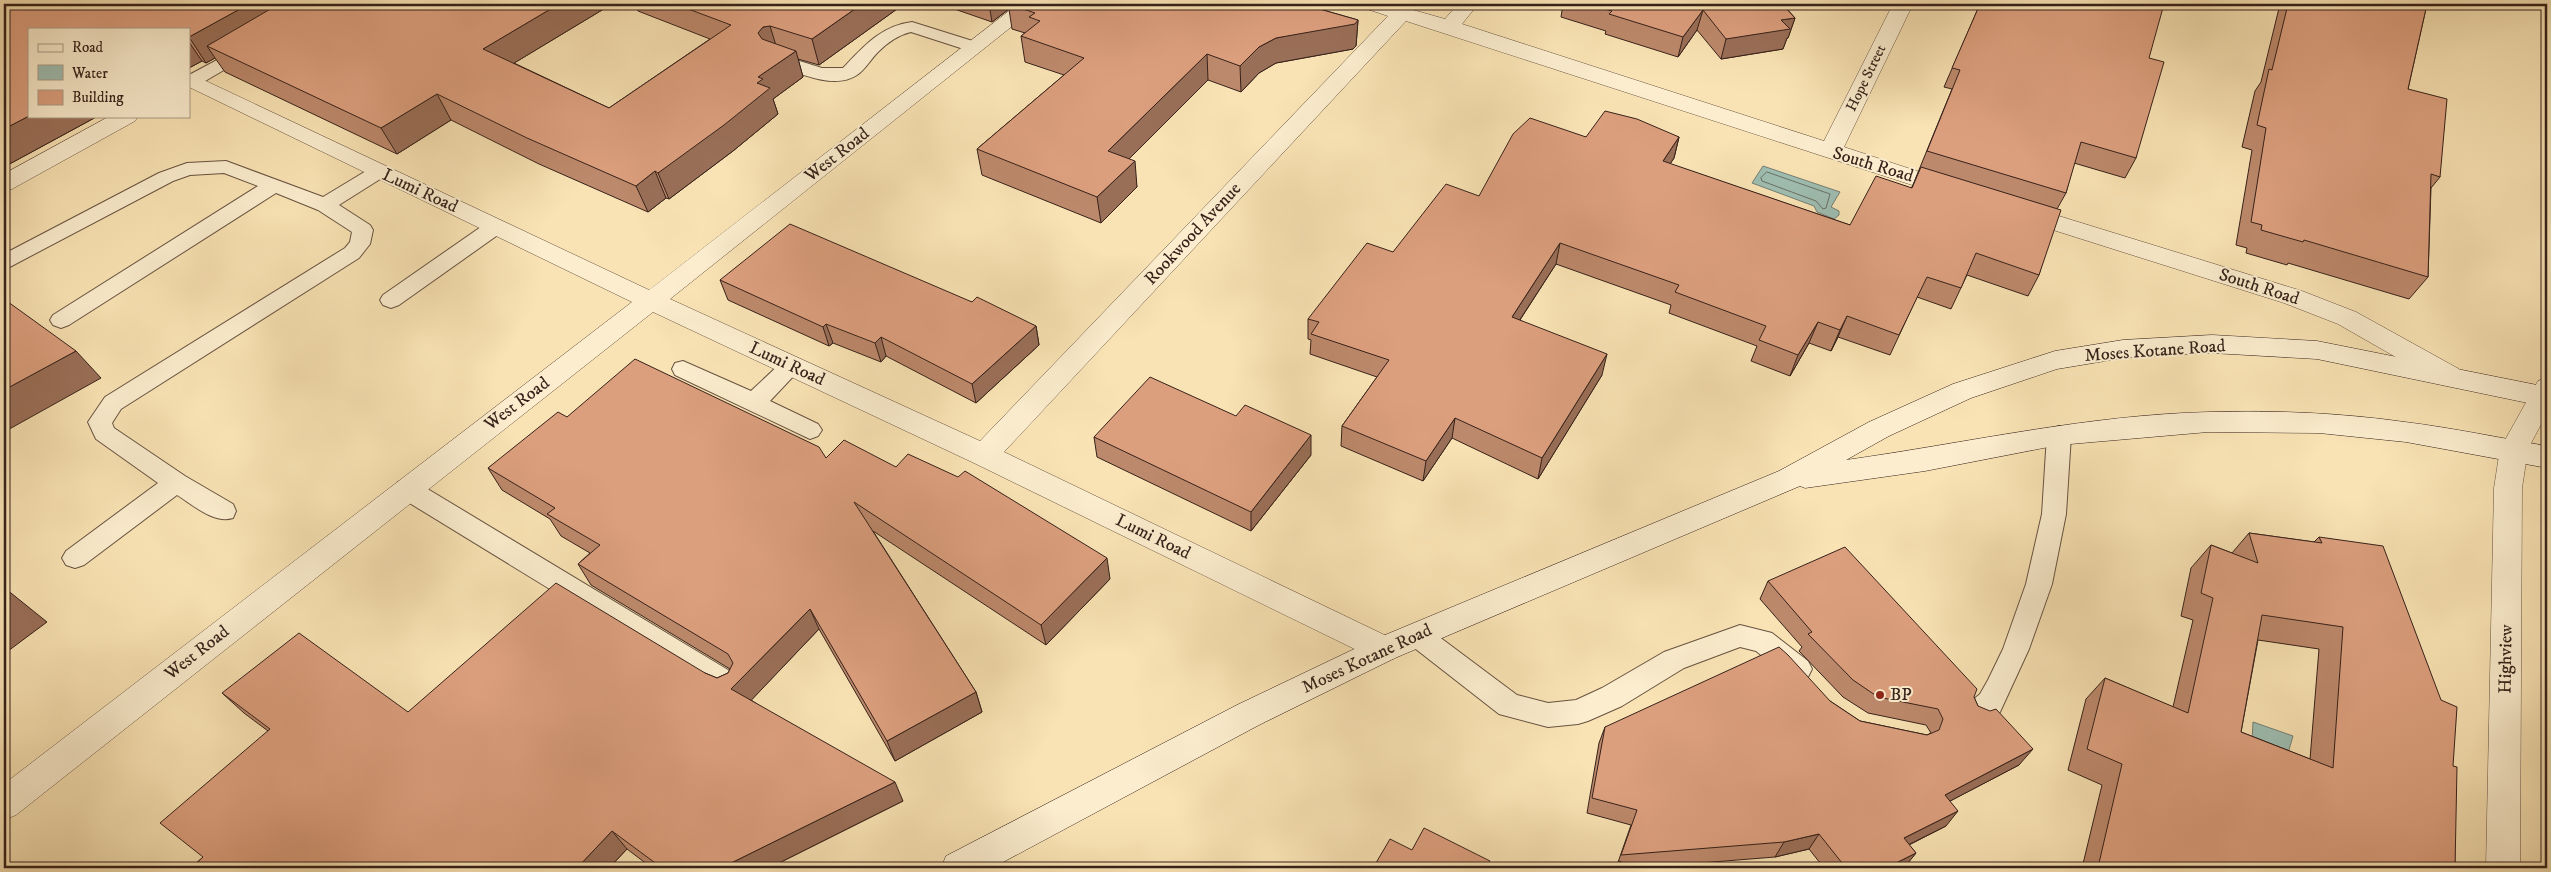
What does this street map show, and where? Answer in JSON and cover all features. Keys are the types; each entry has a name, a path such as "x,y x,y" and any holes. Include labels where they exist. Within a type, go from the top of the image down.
{"street":[{"name":"West Road","path":"4,804 407,489 651,302 1030,4"},
{"name":"South Road","path":"1372,4 1449,27 1830,152 1972,196"},
{"path":"1449,27 1468,4"},
{"name":"Hope Street","path":"1830,152 1902,4"},
{"name":"Rookwood Avenue","path":"984,455 1402,13"},
{"name":"Lumi Road","path":"190,81 651,302 984,455 1384,649"},
{"path":"4,184 123,118"},
{"name":"South Road","path":"2000,205 2293,297 2347,318 2450,376"},
{"name":"Moses Kotane Road","path":"958,868 1248,716 1384,649 1789,479 1879,428 1962,392 2054,360 2123,349 2212,344 2317,350 2546,394"},
{"name":"Highview","path":"2503,868 2508,488 2514,450 2546,394"},
{"name":"Moses Kotane Road","path":"1789,479 1925,460 2059,436 2208,422 2320,423 2406,432 2514,450"},
{"path":"2514,450 2547,457"}],"lane":[{"path":"777,59 822,74 842,75 850,72 889,34 903,27 912,27 973,48"},
{"path":"190,81 264,40"},
{"path":"4,263 166,177 187,169 226,167 325,205 363,230 360,244 352,253 114,403 104,414 100,422 104,433 176,484 224,511"},
{"path":"325,205 378,172"},
{"path":"61,320 273,186"},
{"path":"391,300 495,227"},
{"path":"753,403 792,366"},
{"path":"683,369 810,430"},
{"path":"1978,713 1990,703 1998,688 2016,649 2039,584 2054,514 2059,436"},
{"path":"75,558 176,484"},
{"path":"407,489 728,684"},
{"path":"1417,635 1509,705 1548,714 1578,712 1612,696 1674,660 1740,636 1763,641 1791,662 1814,688"}],"water":[{"path":"1763,166 1840,192 1831,207 1839,211 1839,215 1834,219 1817,212 1814,206 1752,183"},
{"path":"2253,722 2293,736 2277,791 2250,780"}],"building":[{"path":"4,4 249,4 190,36 190,28 28,28 28,117 4,129"},
{"path":"279,4 559,4 483,49 609,108 731,25 675,4 862,4 812,39 770,26 763,27 758,33 762,39 796,51 758,77 763,79 757,83 770,88 724,125 658,173 655,171 636,186 527,138 437,94 381,128 207,46"},
{"path":"1009,4 1302,4 1358,20 1355,24 1276,38 1259,47 1240,66 1207,54 1108,151 1135,161 1097,197 977,149 1084,58 1021,36 1040,21 1029,17 1035,13"},
{"path":"1586,4 1784,4 1795,18 1781,20 1790,29 1726,39 1703,10 1683,37 1609,14 1612,11"},
{"path":"1980,4 2164,4 2149,58 2164,62 2136,158 2081,142 2066,193 1927,151 1960,70 1952,68"},
{"path":"2288,4 2427,4 2408,89 2447,99 2440,177 2431,174 2428,277 2304,240 2303,242 2261,230 2262,225 2251,222 2266,128 2257,125 2269,69 2272,70"},
{"path":"1605,111 1637,119 1679,137 1663,161 1850,225 1876,176 1912,188 1921,167 2061,210 2039,275 1976,253 1961,288 1927,277 1899,335 1847,316 1840,330 1818,322 1798,355 1759,340 1766,326 1675,292 1679,285 1560,243 1512,317 1607,354 1542,458 1455,418 1426,461 1342,426 1389,360 1311,334 1319,322 1308,319 1367,243 1393,252 1446,184 1479,196 1513,134 1530,118 1586,137"},
{"path":"790,224 972,302 977,297 1036,326 972,384 881,337 875,343 826,324 823,327 720,280"},
{"path":"4,299 76,351 4,390"},
{"path":"635,359 819,447 826,458 844,440 896,467 908,454 958,477 965,471 1107,558 1041,625 854,502 976,692 887,741 810,609 731,689 895,782 721,868 662,868 612,831 577,868 191,868 203,857 160,823 270,729 222,693 299,633 408,712 556,583 705,673 717,678 728,673 733,663 728,654 578,564 600,545 547,514 555,508 488,468 558,412 567,417"},
{"path":"1150,377 1236,416 1245,405 1311,435 1251,512 1094,437"},
{"path":"2249,533 2322,543 2319,537 2383,546 2441,700 2457,707 2453,766 2457,767 2455,868 2111,868 2099,863 2122,764 2087,749 2105,678 2188,713 2213,598 2201,593 2211,545 2258,563","holes":["2262,615 2343,627 2333,768 2241,732"]},
{"path":"1845,547 1977,689 1974,697 1978,706 1990,711 1996,709 2033,749 1945,795 1958,811 1904,838 1916,853 1886,868 1860,868 1857,864 1846,868 1819,834 1784,842 1621,855 1637,810 1592,798 1605,727 1779,647 1830,701 1860,721 1927,735 1939,730 1943,719 1938,709 1878,697 1853,680 1808,634 1812,632 1768,581"},
{"path":"1424,828 1490,861 1486,868 1373,868 1390,839 1412,850"},
{"path":"1619,861 1635,868 1617,868"}],"place":[{"name":"BP","path":"1880,695"}]}
